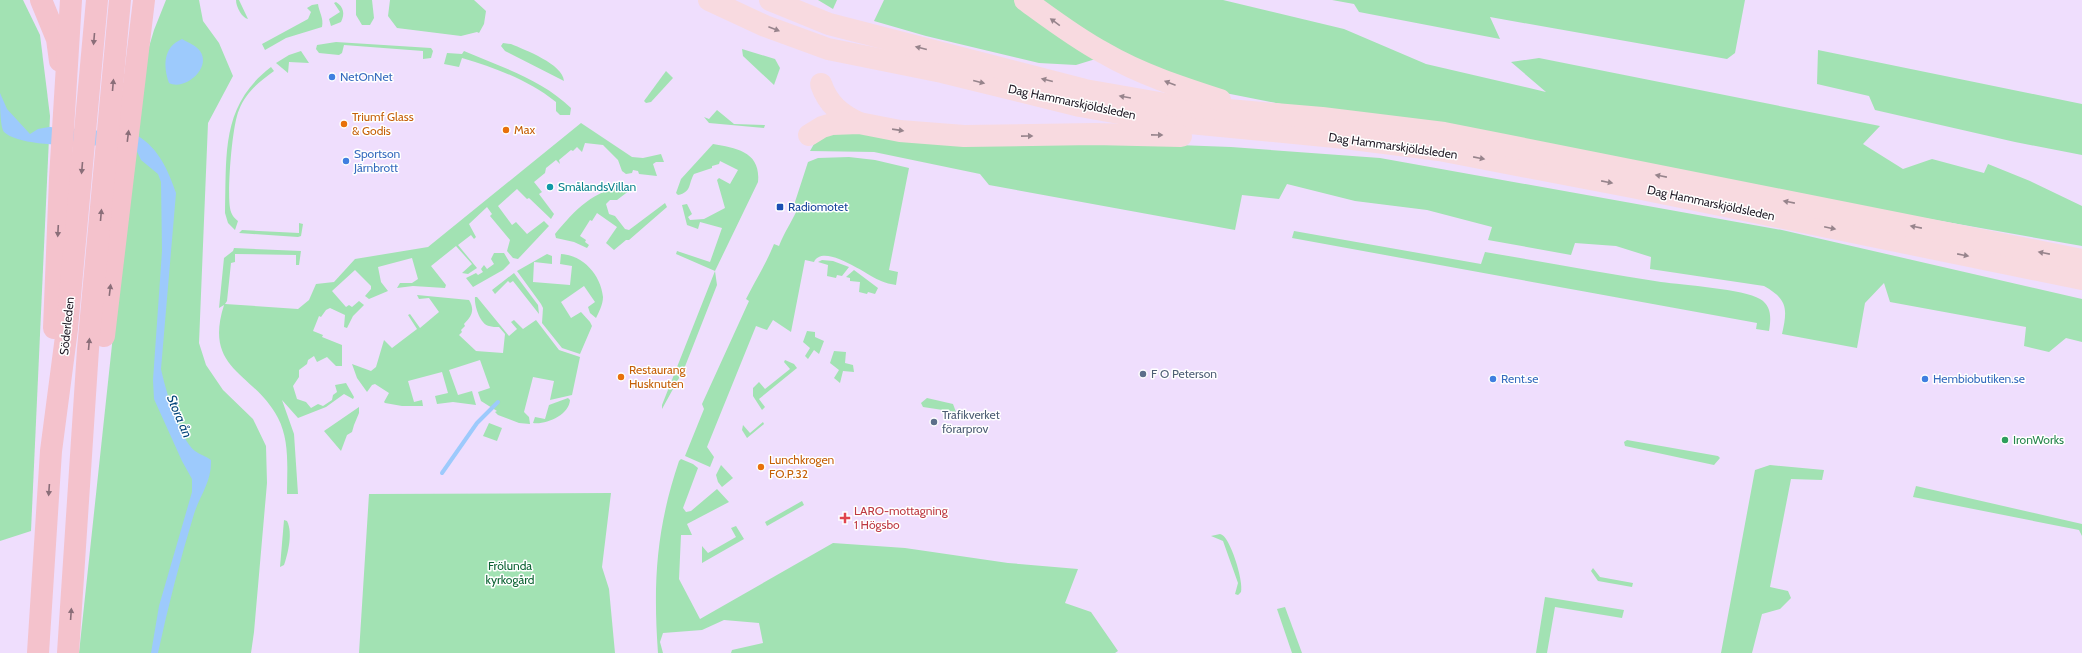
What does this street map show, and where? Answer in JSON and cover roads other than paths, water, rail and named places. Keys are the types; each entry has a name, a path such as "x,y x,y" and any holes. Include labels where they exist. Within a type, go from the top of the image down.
{"highway":[{"path":"41,0 49,16 61,65 63,120"},
{"path":"51,451 55,289 63,120 71,0"},
{"name":"Söderleden","path":"38,653 51,451 68,321 97,0"},
{"name":"Söderleden","path":"68,653 82,467 88,349 120,0"},
{"path":"82,467 102,356 144,0"},
{"path":"138,50 159,0"}],"main road":[{"name":"Dag Hammarskjöldsleden","path":"709,0 765,26 828,48 942,72 1080,106 1158,120 1286,134 1345,138 1438,150 1632,187 2082,279"},
{"name":"Dag Hammarskjöldsleden","path":"770,0 829,24 1085,90 1171,105 1258,112 1444,133 2082,260"},
{"path":"1025,0 1076,37 1120,62 1183,88 1258,112"},
{"path":"821,84 825,97 841,115 859,123"},
{"path":"809,135 822,127 832,124 859,123 907,132 987,136 1094,134 1237,137 1286,134"}],"water":[{"path":"182,39 199,49 203,58 200,71 195,76 189,81 175,85 169,83 165,64 171,47"},
{"path":"0,93 7,109 30,134 38,129 49,127 138,136 152,147 162,161 170,176 176,193 161,369 174,413 184,436 189,445 195,451 211,460 211,468 208,481 196,507 170,600 158,653 151,653 159,606 192,492 192,479 182,461 154,399 153,380 162,251 161,182 158,174 141,160 134,145 86,146 46,144 14,138 4,132 3,129 0,114"}],"waterway":[{"path":"442,473 477,423 498,402"}],"place":[{"name":"NetOnNet","path":"332,77"},
{"name":"Triumf Glass & Godis","path":"344,124"},
{"name":"Max","path":"506,130"},
{"name":"Sportson Järnbrott","path":"346,161"},
{"name":"SmålandsVillan","path":"550,187"},
{"name":"Radiomotet","path":"780,207"},
{"name":"F O Peterson","path":"1143,374"},
{"name":"Restaurang Husknuten","path":"621,377"},
{"name":"Rent.se","path":"1493,379"},
{"name":"Hembiobutiken.se","path":"1925,379"},
{"name":"Trafikverket förarprov","path":"934,422"},
{"name":"IronWorks","path":"2005,440"},
{"name":"Lunchkrogen FO.P.32","path":"761,467"},
{"name":"LARO-mottagning 1 Högsbo","path":"845,518"}],"water label":[{"name":"Stora ån","path":"180,416"}],"park label":[{"name":"Frölunda kyrkogård","path":"510,573"}]}
